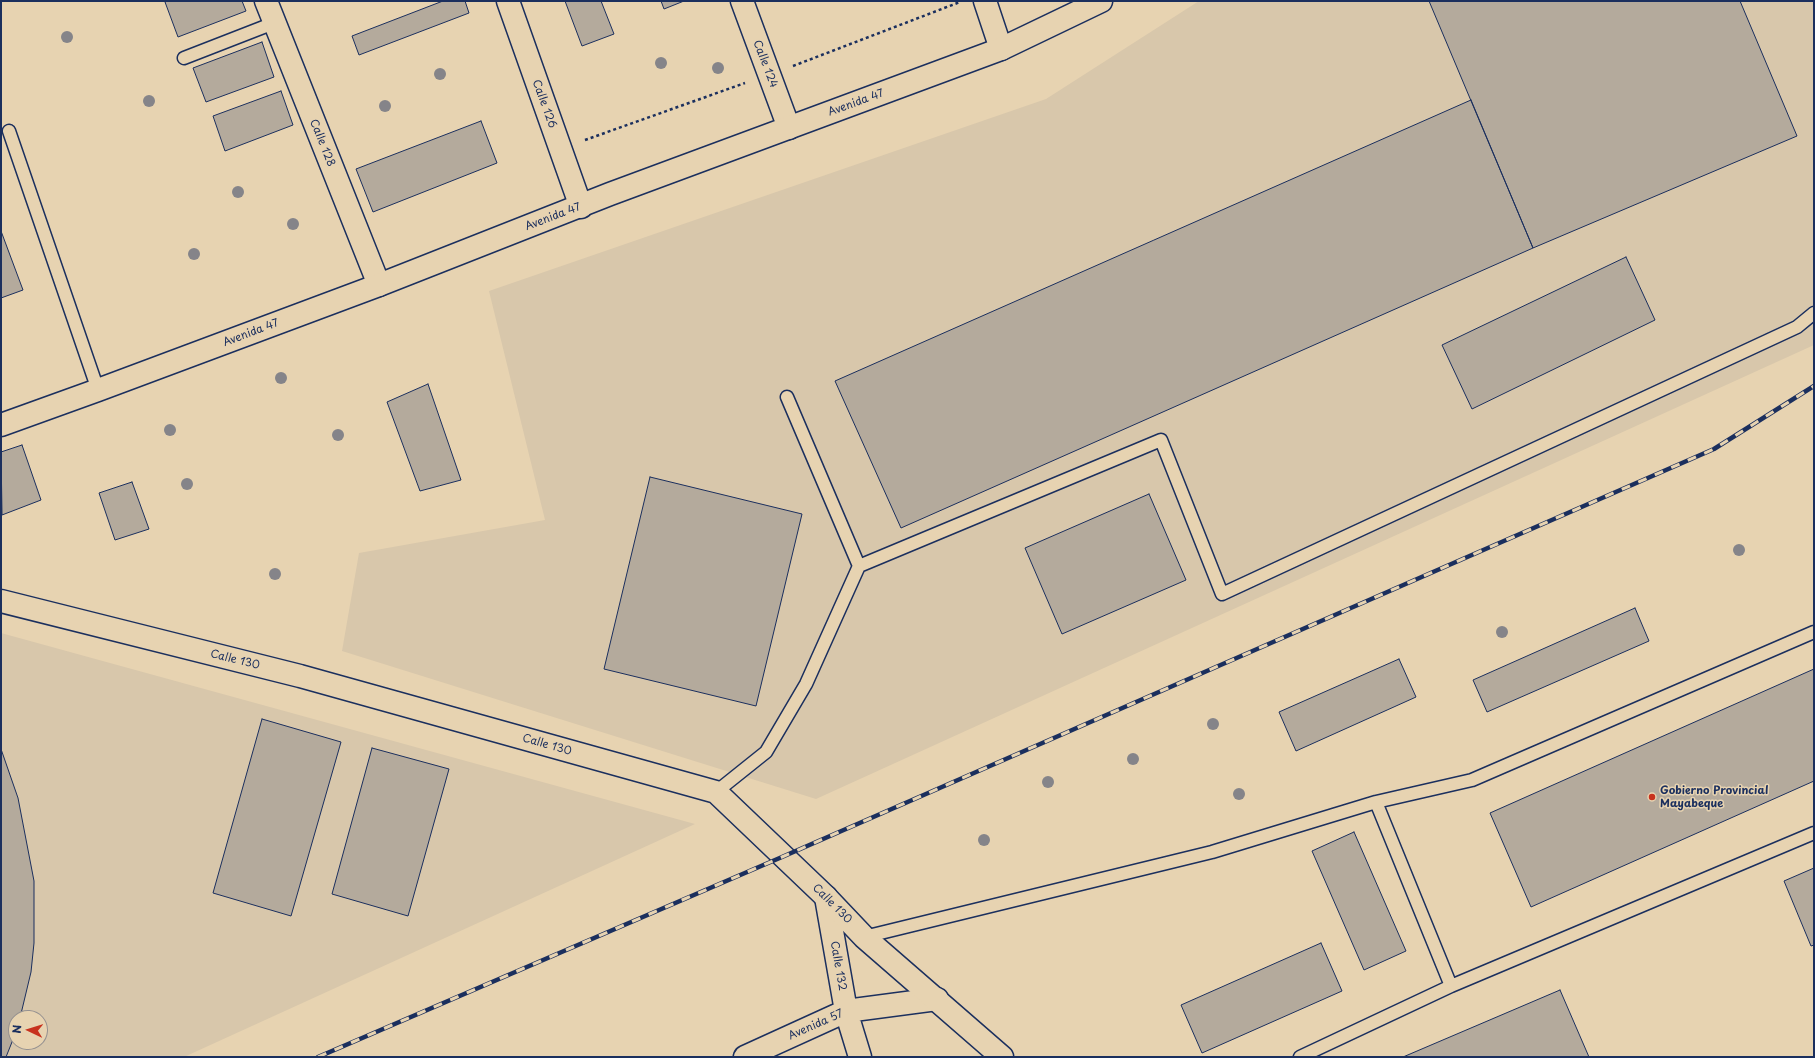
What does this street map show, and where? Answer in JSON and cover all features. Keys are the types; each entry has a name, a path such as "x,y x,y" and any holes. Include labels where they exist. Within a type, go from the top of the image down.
{"main road":[{"name":"Calle 128","path":"266,1 379,285"},
{"name":"Calle 126","path":"508,1 581,207"},
{"name":"Calle 124","path":"742,1 789,128"},
{"path":"985,1 1001,49"},
{"name":"Avenida 47","path":"1,424 98,390 379,285 789,128 1001,49 1101,1"},
{"name":"Calle 130","path":"1,601 300,676 716,792 826,897 864,937 1002,1057"},
{"name":"Calle 132","path":"826,897 846,1011 860,1057"},
{"name":"Avenida 57","path":"746,1057 846,1011 937,999"}],"lane":[{"path":"184,58 274,23"},
{"path":"9,131 98,390"},
{"path":"716,792 766,752 806,684 859,566 1160,440 1222,594 1797,327 1814,313"},
{"path":"788,397 859,566"},
{"path":"864,937 1212,852 1376,802 1472,780 1814,632"},
{"path":"1376,802 1451,986"},
{"path":"1300,1057 1451,986 1814,833"}],"shaded area":[{"path":"1199,1 1814,1 1814,345 816,799 342,651 359,553 545,520 489,291 1046,99"},
{"path":"1,633 695,824 184,1057 1,1057"}],"building":[{"path":"242,1 246,11 178,37 165,2"},
{"path":"443,1 465,1 469,13 359,55 352,36"},
{"path":"565,1 601,1 614,34 582,46"},
{"path":"661,1 684,1 664,9"},
{"path":"1429,1 1740,1 1797,136 1533,248"},
{"path":"262,42 274,77 206,102 193,68"},
{"path":"281,91 293,125 225,151 213,116"},
{"path":"1471,100 1533,248 901,528 835,381"},
{"path":"481,121 497,163 373,212 356,169"},
{"path":"1,231 23,290 1,298"},
{"path":"1626,257 1655,320 1472,409 1442,345"},
{"path":"428,384 461,480 420,491 387,402"},
{"path":"22,445 41,500 2,515 1,452"},
{"path":"650,477 802,514 756,706 604,669"},
{"path":"132,482 149,529 115,540 99,493"},
{"path":"1149,494 1186,580 1062,634 1025,548"},
{"path":"1635,608 1649,641 1487,712 1473,680"},
{"path":"1399,659 1416,697 1296,751 1279,712"},
{"name":"Gobierno Provincial Mayabeque","path":"1814,669 1814,781 1531,907 1490,813"},
{"path":"262,719 341,742 291,916 213,893"},
{"path":"372,748 449,769 408,916 332,894"},
{"path":"1,749 18,798 34,881 34,943 31,972 22,1010 8,1010 9,1050 6,1057 1,1057"},
{"path":"1354,832 1406,951 1364,970 1312,851"},
{"path":"1814,868 1814,945 1811,946 1784,881"},
{"path":"1321,943 1342,991 1202,1053 1181,1005"},
{"path":"1560,990 1589,1057 1403,1057"}],"railway":[{"path":"318,1057 782,857 1714,449 1814,386"}],"place":[{"name":"Gobierno Provincial Mayabeque","path":"1652,797"}]}
